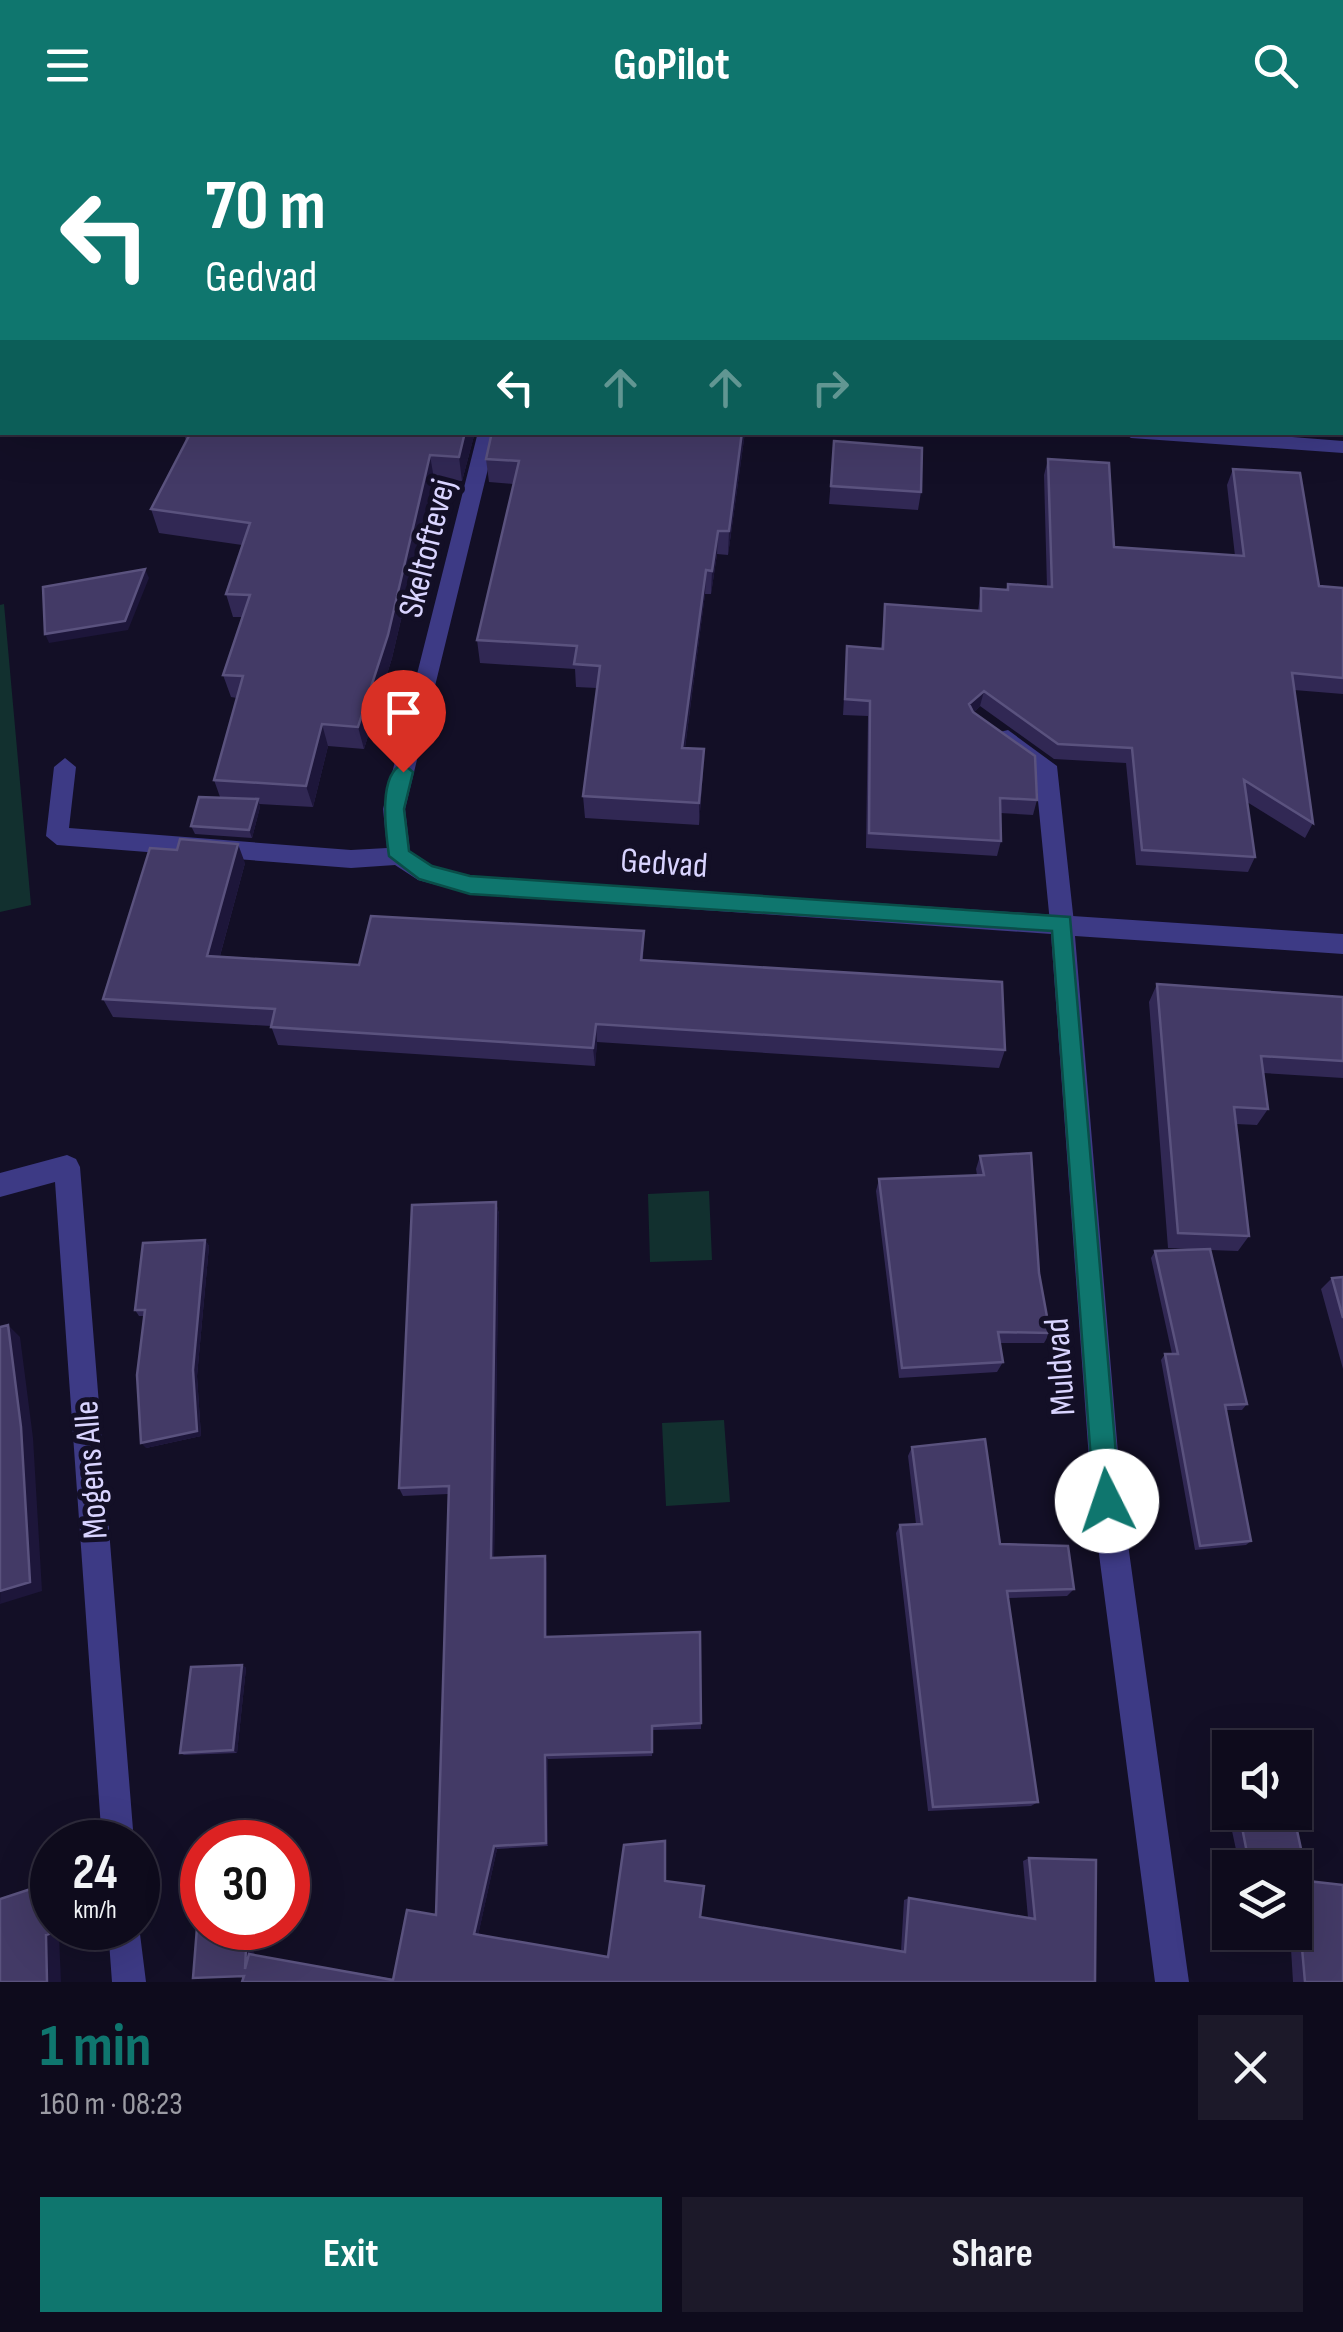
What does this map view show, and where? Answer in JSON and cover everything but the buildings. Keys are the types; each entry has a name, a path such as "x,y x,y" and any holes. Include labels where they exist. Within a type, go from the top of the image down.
{"street":[{"name":"Skeltoftevej","path":"400,856 394,809 487,435"},
{"path":"1173,435 1343,447"},
{"name":"Muldvad","path":"993,727 1046,766 1107,1501 1172,1982"},
{"name":"Gedvad","path":"65,766 57,836 351,859 400,856 426,873 470,885 1343,944"},
{"name":"Mogens Alle","path":"0,1185 66,1166 116,1820"},
{"path":"126,1950 129,1982"}],"green space":[{"path":"4,604 31,905 0,912 0,605"},
{"path":"709,1191 712,1260 650,1262 648,1194"},
{"path":"724,1420 730,1502 666,1506 662,1423"}],"route":[{"path":"403,772 394,809 400,856 426,873 470,885 1062,923 1107,1501"}]}
